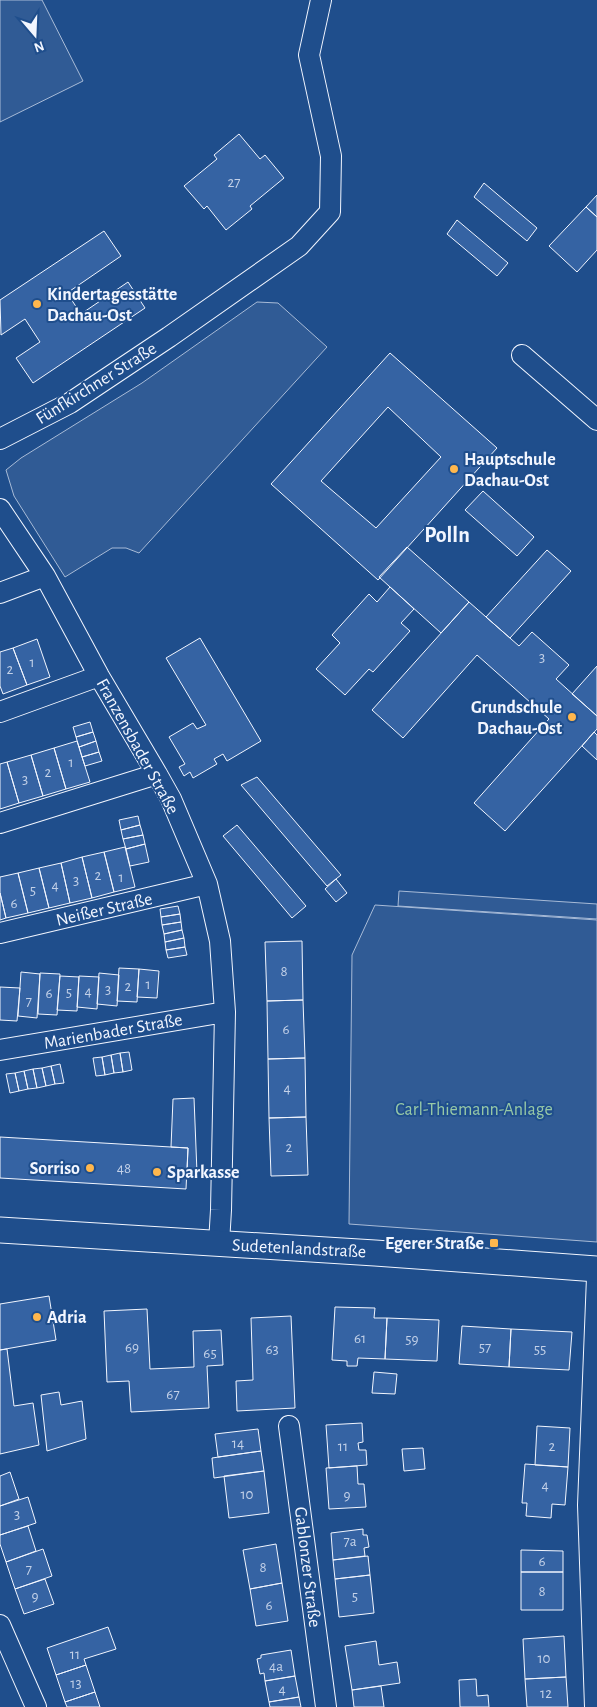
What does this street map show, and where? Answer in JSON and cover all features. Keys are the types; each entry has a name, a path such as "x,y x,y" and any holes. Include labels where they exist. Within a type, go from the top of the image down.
{"street":[{"name":"Fünfkirchner Straße","path":"0,440 70,403 169,338 299,246 330,212 331,156 309,55 321,0"},
{"path":"522,354 597,420"},
{"name":"Franzensbader Straße","path":"0,509 45,576 99,676 171,799 208,884 220,941 225,1012 219,1243"},
{"path":"0,594 45,576"},
{"path":"0,712 99,676"},
{"path":"0,823 157,774"},
{"name":"Neißer Straße","path":"0,933 208,884"},
{"name":"Marienbader Straße","path":"0,1050 225,1012"},
{"name":"Sudetenlandstraße","path":"0,1230 375,1253 597,1270"},
{"path":"595,1707 588,1505 597,1277"},
{"name":"Gablonzer Straße","path":"289,1426 326,1707"},
{"path":"0,1624 36,1707"}],"green space":[{"path":"0,0 42,0 83,81 0,122"},
{"path":"257,302 278,303 327,347 139,553 126,548 112,548 65,577 14,496 6,470 21,458 142,383"},
{"path":"399,891 597,904 597,919 398,906"},
{"name":"Carl-Thiemann-Anlage","path":"375,905 597,920 597,1242 349,1224 352,955"}],"building":[{"path":"239,134 260,159 265,155 284,178 250,206 252,209 226,230 207,206 204,209 184,186 217,159 214,155"},
{"path":"484,183 537,228 527,241 474,197"},
{"path":"597,195 597,217 586,207"},
{"path":"586,207 597,217 597,250 577,272 549,246"},
{"path":"457,220 508,263 497,276 447,234"},
{"name":"Kindertagesstätte Dachau-Ost","path":"104,231 121,256 67,293 81,314 128,282 145,308 33,383 16,358 40,342 25,319 1,335 0,300"},
{"name":"Hauptschule Dachau-Ost","path":"390,353 497,448 378,580 271,484","holes":["388,407 441,457 376,528 321,481"]},
{"path":"483,491 534,537 517,556 465,510"},
{"path":"407,547 469,602 441,633 379,577"},
{"path":"547,550 571,571 510,638 486,617"},
{"path":"390,587 414,609 401,623 410,631 373,672 369,669 345,695 316,669 340,643 332,635 369,594 377,602"},
{"name":"Grundschule Dachau-Ost","path":"469,602 519,646 532,632 569,665 556,679 597,716 597,729 505,831 474,803 549,719 477,655 403,738 372,710"},
{"path":"200,638 261,741 227,761 223,754 214,759 217,764 193,778 190,772 184,776 179,767 185,764 169,737 193,723 197,729 206,725 166,658"},
{"path":"37,639 50,677 27,685 13,648"},
{"path":"13,648 27,685 3,694 0,686 0,652"},
{"path":"597,666 597,716 572,694"},
{"path":"90,722 93,732 76,737 73,727"},
{"path":"93,732 96,741 79,747 76,737"},
{"path":"594,732 597,735 597,760 582,746"},
{"path":"77,741 90,782 66,789 54,748"},
{"path":"96,741 99,752 82,757 79,747"},
{"path":"54,748 66,789 43,796 31,755"},
{"path":"99,752 102,761 85,766 82,757"},
{"path":"31,755 43,796 19,803 7,762"},
{"path":"7,762 19,803 0,809 0,764"},
{"path":"257,777 341,875 327,886 241,785"},
{"path":"138,816 140,825 121,830 119,820"},
{"path":"140,825 143,835 123,839 121,830"},
{"path":"237,825 306,906 292,918 223,836"},
{"path":"143,835 145,844 126,849 123,839"},
{"path":"145,844 149,862 130,866 126,849"},
{"path":"125,847 135,887 114,892 104,852"},
{"path":"104,852 114,892 92,898 82,857"},
{"path":"82,857 92,898 70,903 61,863"},
{"path":"61,863 70,903 49,908 39,868"},
{"path":"39,868 49,908 28,913 18,873"},
{"path":"18,873 28,913 6,918 0,893 0,877"},
{"path":"336,879 347,893 336,902 325,889"},
{"path":"0,893 6,918 0,920"},
{"path":"178,906 180,914 161,917 160,909"},
{"path":"180,914 181,922 162,925 161,917"},
{"path":"181,922 182,930 164,934 162,925"},
{"path":"182,930 184,938 165,942 164,934"},
{"path":"184,938 185,947 166,950 165,942"},
{"path":"302,941 303,1000 267,1001 265,942"},
{"path":"185,947 187,955 168,958 166,950"},
{"path":"119,968 139,969 137,1002 117,1001"},
{"path":"139,969 159,971 157,998 137,997"},
{"path":"21,972 40,974 37,1018 18,1016"},
{"path":"40,973 60,974 57,1015 38,1014"},
{"path":"99,973 119,975 117,1006 97,1004"},
{"path":"60,976 79,977 77,1011 57,1010"},
{"path":"79,976 99,977 97,1009 77,1007"},
{"path":"0,987 20,988 17,1021 0,1020"},
{"path":"303,1000 305,1058 268,1059 267,1001"},
{"path":"129,1052 132,1070 123,1072 120,1053"},
{"path":"120,1053 123,1072 114,1073 111,1055"},
{"path":"111,1055 114,1073 105,1075 102,1057"},
{"path":"102,1057 105,1075 96,1076 93,1058"},
{"path":"305,1058 306,1117 269,1118 268,1059"},
{"path":"60,1064 64,1083 55,1084 51,1066"},
{"path":"51,1066 55,1084 46,1086 42,1068"},
{"path":"42,1068 46,1086 37,1088 33,1069"},
{"path":"33,1069 37,1088 28,1089 24,1071"},
{"path":"24,1071 28,1089 19,1091 15,1073"},
{"path":"15,1073 19,1091 10,1093 6,1074"},
{"path":"194,1098 197,1173 187,1173 188,1148 171,1147 173,1099"},
{"path":"306,1117 308,1175 271,1176 269,1118"},
{"path":"0,1137 188,1148 186,1189 0,1178"},
{"path":"49,1296 56,1340 0,1350 0,1304"},
{"path":"335,1307 375,1308 374,1318 387,1318 385,1359 358,1358 357,1366 347,1366 347,1361 332,1360"},
{"path":"147,1309 150,1369 194,1367 193,1331 221,1330 223,1365 207,1366 209,1408 131,1412 129,1381 107,1382 104,1311"},
{"path":"291,1316 295,1408 237,1411 236,1381 253,1380 251,1318"},
{"path":"387,1318 439,1320 437,1361 385,1359"},
{"path":"462,1326 511,1329 509,1367 459,1364"},
{"path":"511,1329 572,1332 569,1370 509,1367"},
{"path":"7,1349 14,1406 33,1403 39,1445 0,1454 0,1350"},
{"path":"374,1372 397,1374 395,1394 372,1393"},
{"path":"59,1392 61,1405 82,1401 86,1439 47,1451 41,1395"},
{"path":"362,1423 363,1442 358,1443 359,1450 366,1450 367,1465 329,1468 326,1425"},
{"path":"537,1426 570,1428 568,1467 535,1465"},
{"path":"258,1429 261,1451 218,1457 215,1434"},
{"path":"423,1448 425,1469 404,1471 402,1449"},
{"path":"261,1451 264,1471 214,1478 212,1458"},
{"path":"525,1464 568,1467 565,1505 552,1504 551,1518 526,1516 527,1503 522,1503"},
{"path":"357,1466 358,1484 364,1484 366,1507 329,1509 326,1468"},
{"path":"264,1471 269,1513 229,1518 224,1476"},
{"path":"10,1472 19,1499 0,1506 0,1476"},
{"path":"28,1497 36,1523 0,1535 0,1506"},
{"path":"28,1526 36,1551 6,1562 0,1544 0,1535"},
{"path":"363,1529 363,1535 367,1535 369,1547 364,1548 365,1556 333,1560 331,1533"},
{"path":"276,1544 282,1583 250,1589 243,1550"},
{"path":"43,1549 52,1576 15,1589 6,1562"},
{"path":"521,1550 563,1551 563,1572 521,1572"},
{"path":"368,1556 370,1575 335,1579 333,1560"},
{"path":"521,1572 563,1572 563,1610 521,1610"},
{"path":"370,1575 374,1613 339,1617 335,1579"},
{"path":"45,1579 54,1604 24,1614 15,1589"},
{"path":"282,1583 288,1621 256,1626 250,1589"},
{"path":"108,1627 116,1649 84,1659 86,1665 56,1675 47,1648"},
{"path":"564,1636 566,1677 525,1679 523,1639"},
{"path":"376,1641 379,1665 397,1662 400,1683 352,1690 345,1646"},
{"path":"291,1650 295,1676 265,1681 264,1673 260,1674 257,1659 261,1658 261,1655"},
{"path":"86,1665 95,1692 65,1702 56,1675"},
{"path":"295,1676 299,1697 269,1702 265,1681"},
{"path":"566,1677 568,1707 527,1707 525,1679"},
{"path":"476,1679 477,1696 488,1695 489,1707 460,1707 459,1680"},
{"path":"381,1686 384,1707 354,1707 352,1690"},
{"path":"95,1692 100,1707 67,1707 65,1702"},
{"path":"299,1697 301,1707 270,1707 269,1702"}],"place":[{"name":"Kindertagesstätte Dachau-Ost","path":"37,304"},
{"name":"Hauptschule Dachau-Ost","path":"454,469"},
{"name":"Grundschule Dachau-Ost","path":"572,717"},
{"name":"Sorriso","path":"90,1168"},
{"name":"Sparkasse","path":"157,1172"},
{"name":"Egerer Straße","path":"494,1243"},
{"name":"Adria","path":"37,1317"}],"district":[{"name":"Polln","path":"447,534"}]}
